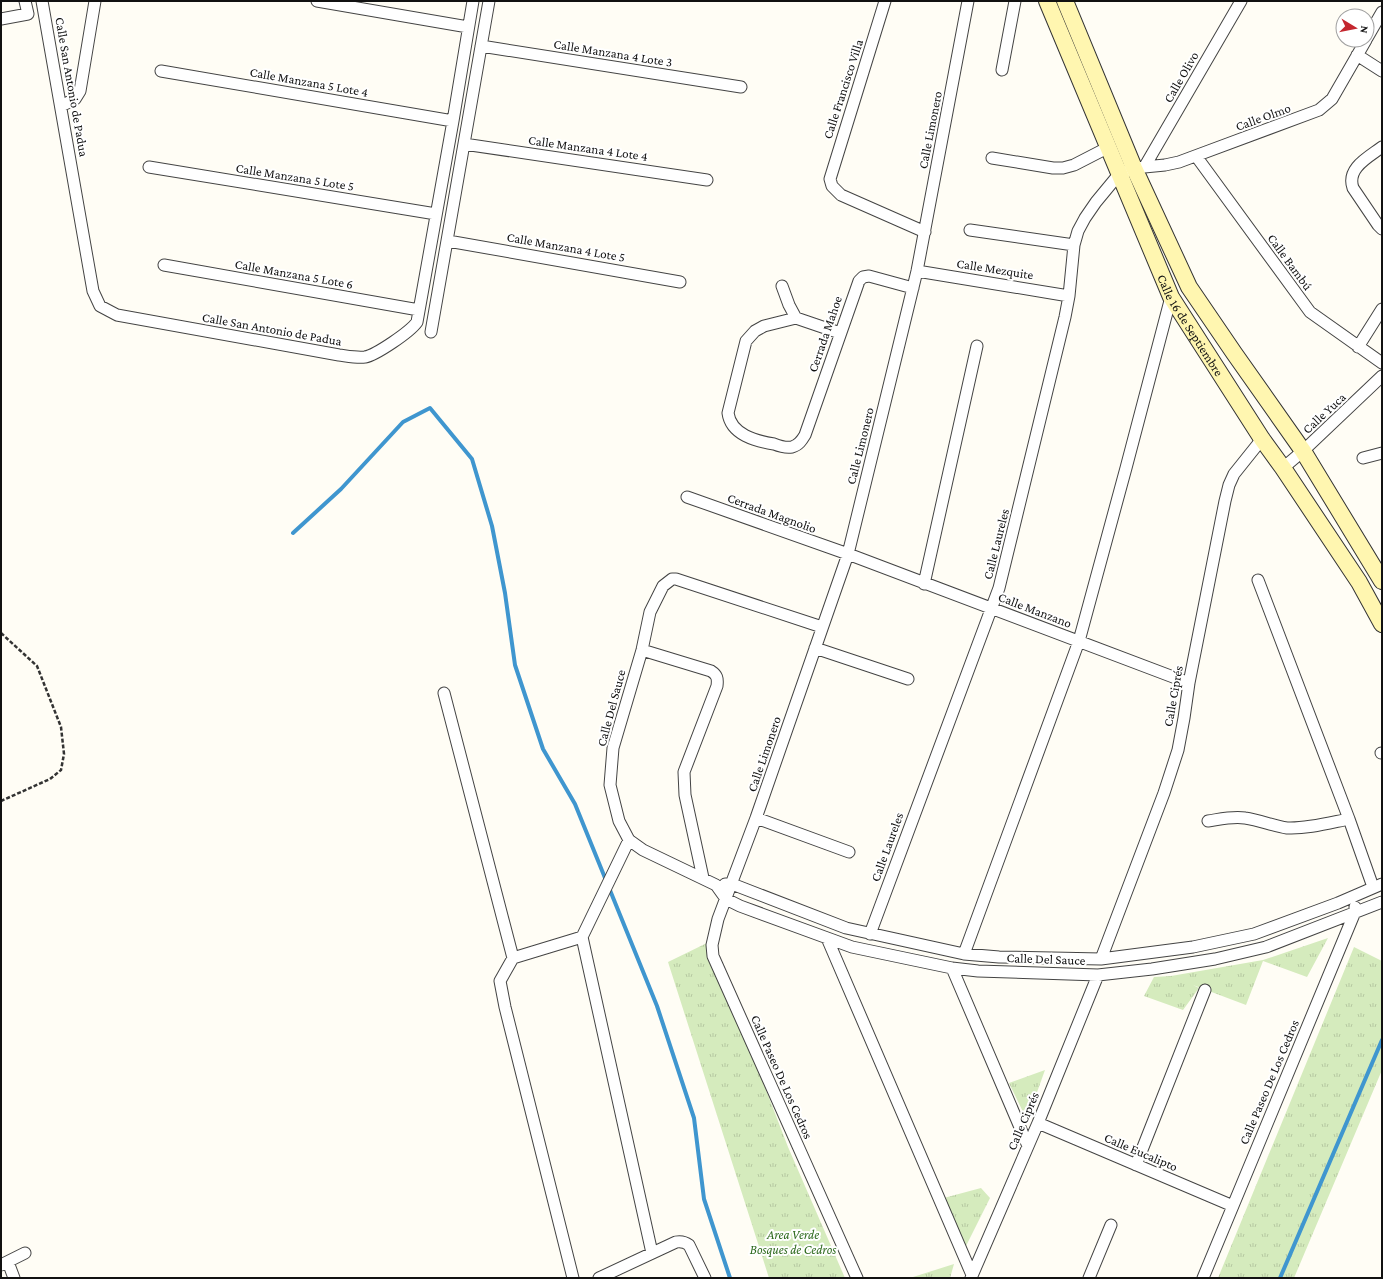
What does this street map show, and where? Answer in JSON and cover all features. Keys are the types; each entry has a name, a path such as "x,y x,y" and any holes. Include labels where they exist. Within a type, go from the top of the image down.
{"main road":[{"name":"Calle 16 de Septiembre","path":"1047,1 1109,147 1133,169 1170,297 1262,439 1359,582 1382,624"},
{"name":"Calle 16 de Septiembre","path":"1065,1 1133,169 1189,287 1303,451 1381,579"}],"street":[{"path":"1,19 28,14 25,1"},
{"name":"Calle San Antonio de Padua","path":"42,1 94,290 100,306 117,315 339,355 359,357 373,354 413,327 416,322 453,122 473,1"},
{"path":"62,106 75,99 80,91 95,1"},
{"path":"317,1 468,27"},
{"path":"431,332 489,1"},
{"name":"Calle Francisco Villa","path":"885,1 831,171 830,179 832,186 841,195 925,232"},
{"name":"Calle Limonero","path":"732,884 848,554 917,271 968,1"},
{"path":"1002,70 1015,1"},
{"name":"Calle Olivo","path":"1133,169 1242,1"},
{"name":"Calle Olmo","path":"1375,24 1382,12"},
{"name":"Calle Manzana 4 Lote 3","path":"481,46 741,87"},
{"name":"Calle Olmo","path":"1133,169 1165,165 1196,156 1319,110 1332,99 1361,48"},
{"path":"1357,55 1382,71"},
{"name":"Calle Manzana 5 Lote 4","path":"161,71 453,122"},
{"name":"Calle Manzana 4 Lote 4","path":"464,144 707,180"},
{"path":"992,158 1053,168 1063,168 1074,165 1109,147"},
{"path":"1382,147 1356,168 1352,174 1352,183 1382,229"},
{"name":"Calle Bambú","path":"1196,156 1310,312 1382,363"},
{"name":"Calle Manzana 5 Lote 5","path":"149,167 436,214"},
{"name":"Calle Laureles","path":"870,934 999,588 1065,317 1069,296 1074,245 1078,231 1096,202 1133,169"},
{"path":"970,230 1074,245"},
{"name":"Calle Manzana 4 Lote 5","path":"448,241 680,282"},
{"name":"Calle Manzana 5 Lote 6","path":"164,266 419,310"},
{"name":"Calle Mezquite","path":"917,271 1069,296"},
{"name":"Cerrada Mahoe","path":"796,318 764,326 755,331 746,341 728,413 729,418 736,429 748,438 760,442 788,447 794,446 802,441 805,434 859,280 863,277 869,276 913,288"},
{"path":"782,286 796,318 840,333"},
{"path":"964,954 1079,641 1170,297"},
{"path":"1358,347 1382,309"},
{"path":"924,584 978,346"},
{"name":"Calle Yuca","path":"1283,468 1382,376"},
{"name":"Calle Ciprés","path":"1101,958 1178,750 1189,683 1229,485 1237,470 1262,439"},
{"path":"1363,458 1382,453"},
{"name":"Cerrada Magnolio","path":"688,497 848,554"},
{"name":"Calle Manzano","path":"848,554 1189,683"},
{"name":"Calle Del Sauce","path":"822,627 676,579 672,579 663,586 650,612 642,650 612,748 610,785 619,821 629,840 643,850 716,885 726,899 740,906 852,947 952,968 978,971 1098,974 1152,969 1215,959 1281,942 1382,902"},
{"path":"1258,580 1349,819 1377,886"},
{"path":"815,648 908,679"},
{"path":"642,650 711,671 716,674 718,679 717,686 684,772 685,794 703,878"},
{"path":"444,693 513,958"},
{"path":"1208,820 1232,817 1245,818 1289,828 1349,819"},
{"path":"756,818 849,852"},
{"path":"629,840 582,937 652,1253"},
{"name":"Calle Del Sauce","path":"716,885 732,884 846,928 964,954 999,957 1101,958 1193,947 1254,934 1282,925 1377,886"},
{"name":"Calle Paseo De Los Cedros","path":"732,884 713,936 713,956 857,1278"},
{"name":"Calle Paseo De Los Cedros","path":"1203,1278 1355,912 1357,895"},
{"path":"573,1278 505,1007 500,981 513,958 582,937"},
{"path":"827,938 972,1276"},
{"path":"952,968 1028,1146"},
{"name":"Calle Ciprés","path":"972,1276 1038,1123 1098,974"},
{"path":"1136,1165 1205,990"},
{"name":"Calle Eucalipto","path":"1038,1123 1233,1206"},
{"path":"1089,1278 1111,1225"},
{"path":"599,1278 676,1242 683,1242 689,1245 705,1278"},
{"path":"14,1278 5,1264 25,1253"}],"path":[{"path":"1,633 37,666 61,727 64,754 61,770 50,779 1,801"}],"green space":[{"path":"1328,938 1307,977 1263,961 1246,1005 1193,985 1199,988 1183,1010 1144,996 1154,977 1171,976 1263,960"},
{"name":"Area Verde Bosques de Cedros","path":"709,942 788,1147 845,1278 769,1278 668,962"},
{"path":"1354,947 1382,961 1382,1070 1294,1278 1218,1278"},
{"path":"1045,1070 1027,1120 1009,1083"},
{"path":"981,1188 990,1198 965,1248 940,1199"},
{"path":"954,1264 950,1278 913,1278 913,1277"}],"waterway":[{"path":"293,533 341,489 403,422 430,408 472,459 492,526 505,593 515,665 543,749 575,804 657,1006 694,1118 704,1199 730,1278"},
{"path":"1280,1278 1382,1040"}]}
